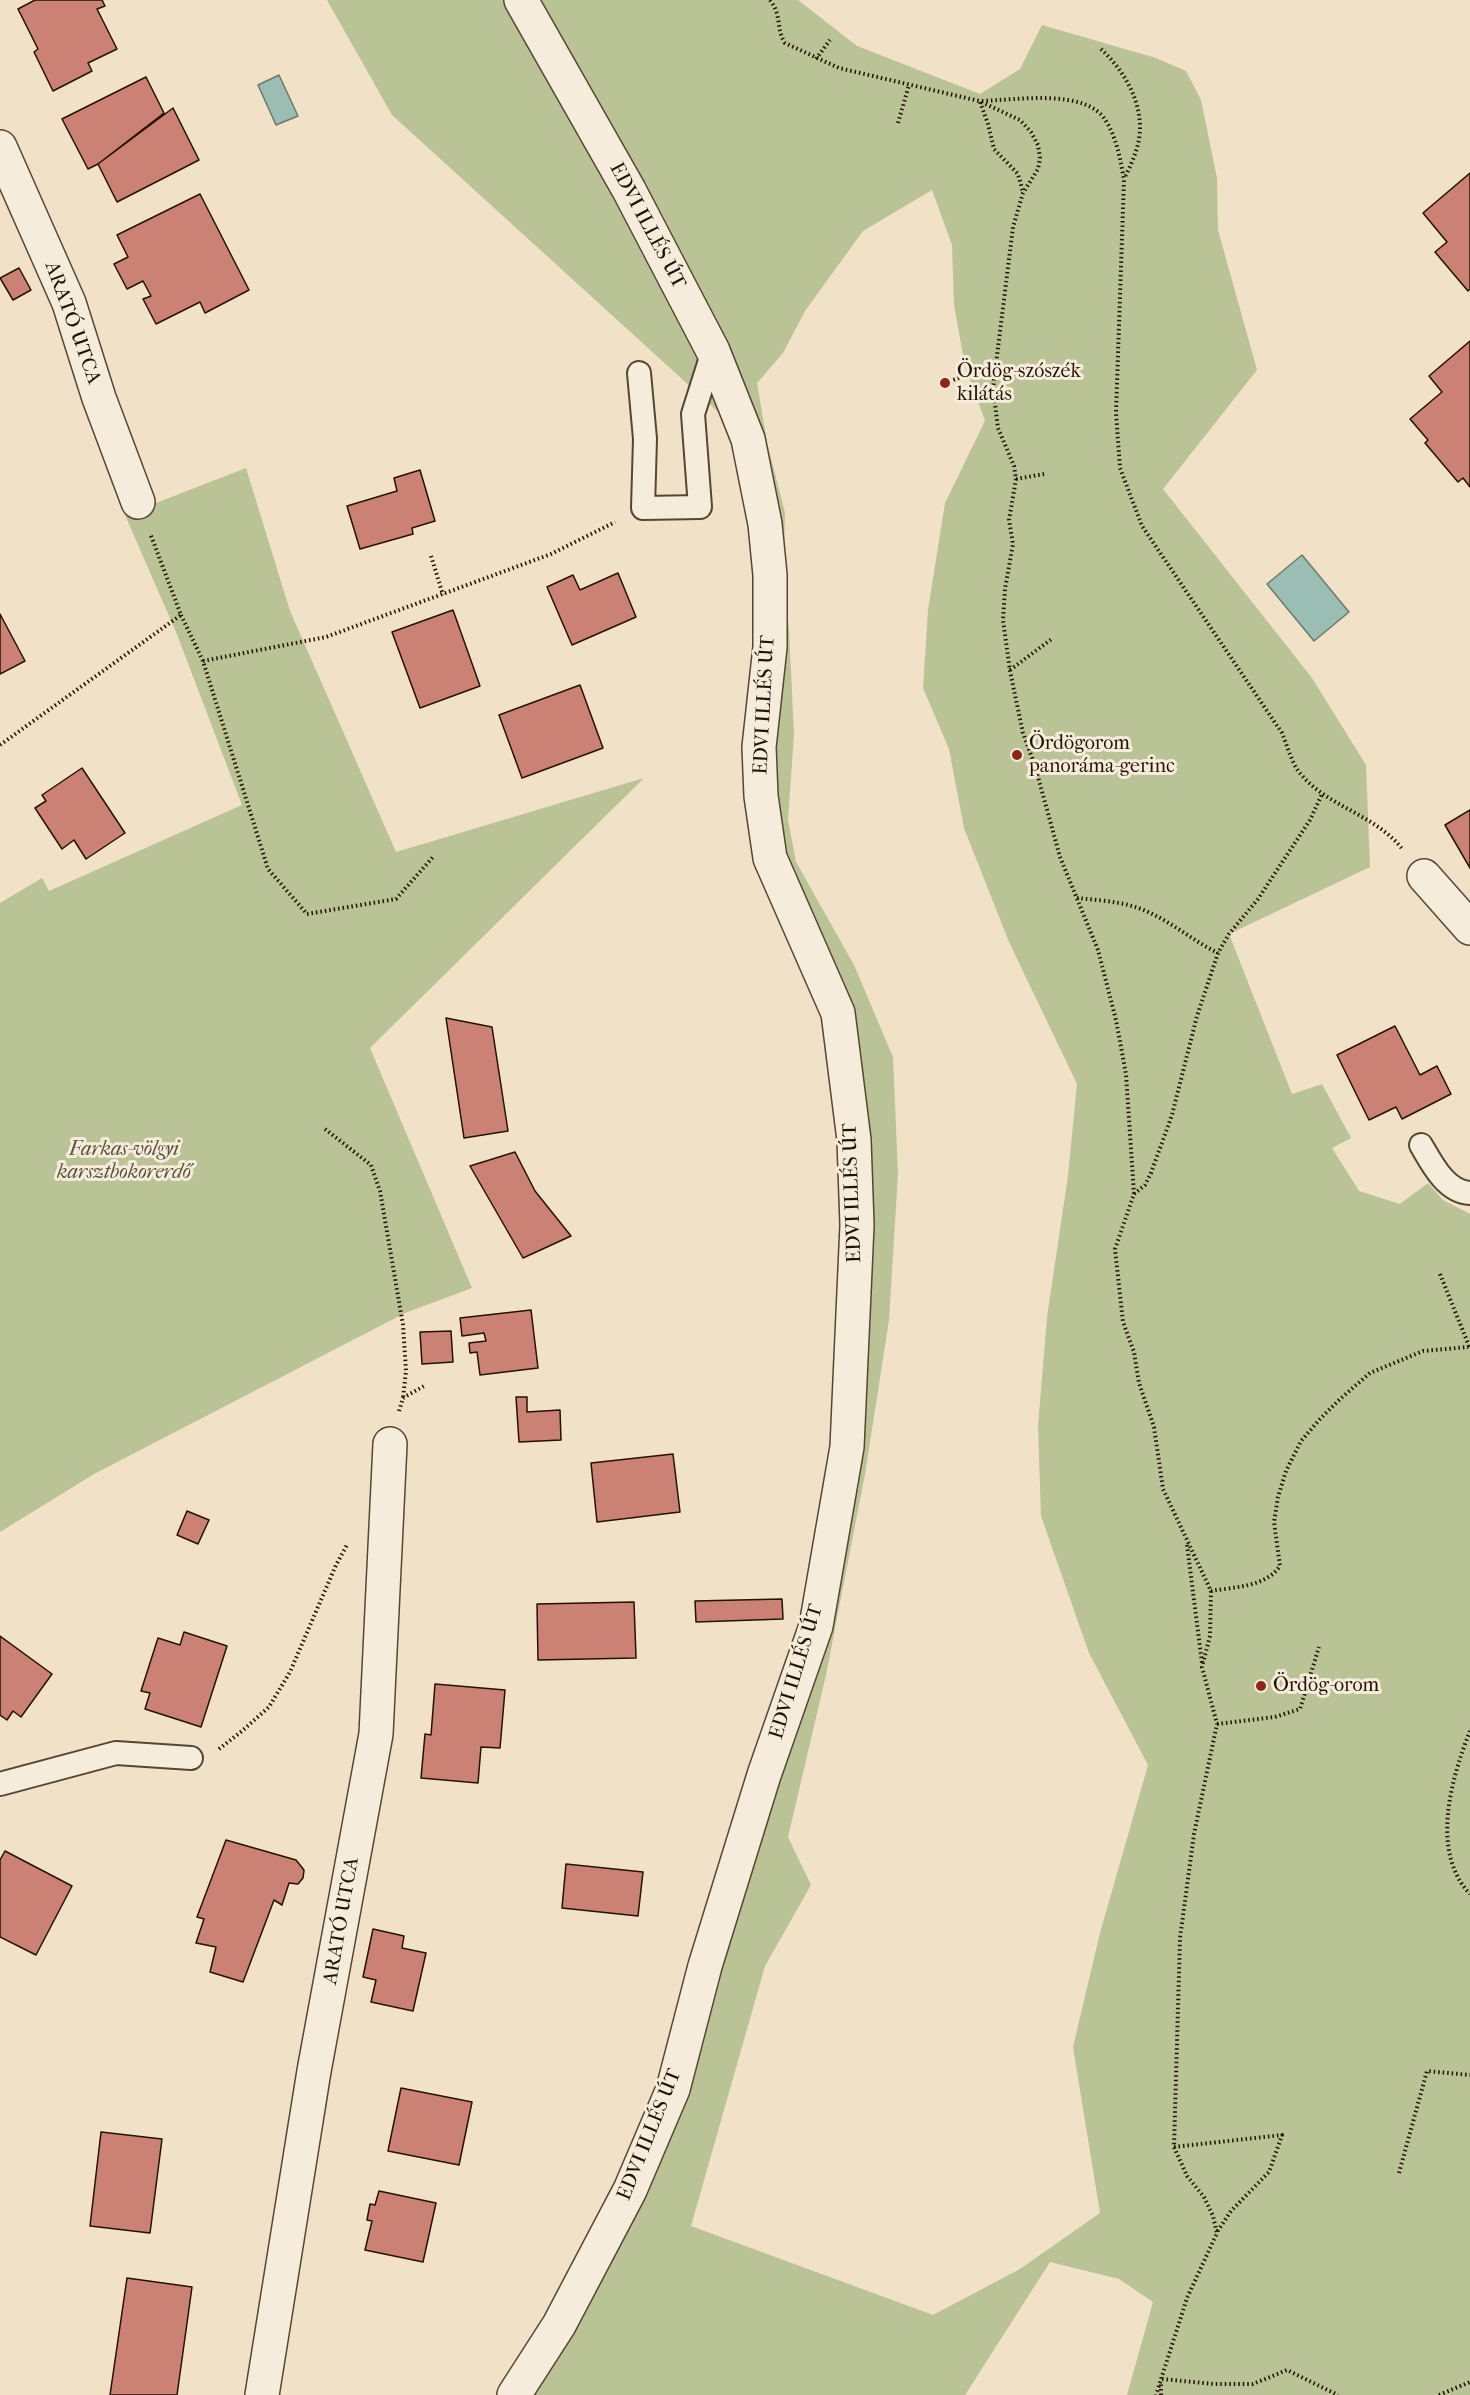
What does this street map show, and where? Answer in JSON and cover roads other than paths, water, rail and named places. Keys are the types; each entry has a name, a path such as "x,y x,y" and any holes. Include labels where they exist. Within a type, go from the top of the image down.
{"street":[{"name":"EDVI ILLÉS ÚT","path":"514,2395 564,2315 630,2190 673,2089 705,1966 764,1775 816,1626 847,1447 857,1225 854,1140 838,1013 770,858 761,796 759,747 770,648 769,565 765,524 748,440 713,351 629,190 521,0"},
{"name":"ARATÓ UTCA","path":"0,147 69,303 99,398 138,502"},
{"path":"1424,876 1470,928"},
{"name":"ARATÓ UTCA","path":"262,2395 314,2071 376,1734 390,1444"}],"lane":[{"path":"639,373 645,439 643,508 700,507 693,414 713,351"},
{"path":"1421,1145 1442,1178 1462,1193 1470,1193"},
{"path":"0,1784 116,1754 191,1758"}],"water":[{"path":"279,75 298,116 276,125 258,85"},
{"path":"1302,555 1349,612 1314,641 1267,584"}],"place":[{"name":"Ördög-szószék kilátás","path":"945,383"},
{"name":"Ördögorom panoráma-gerinc","path":"1017,755"},
{"name":"Ördög-orom","path":"1261,1686"}],"park label":[{"name":"Farkas-völgyi karsztbokorerdő","path":"124,1162"}]}
